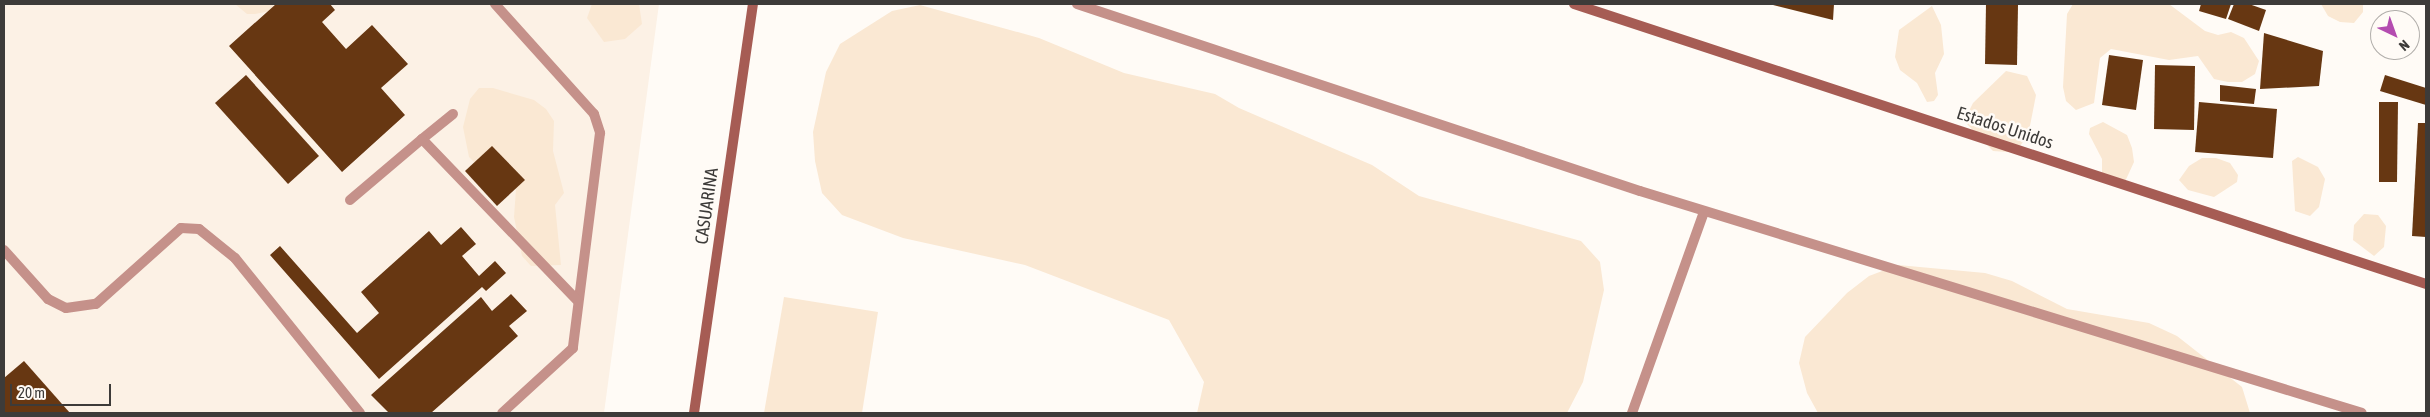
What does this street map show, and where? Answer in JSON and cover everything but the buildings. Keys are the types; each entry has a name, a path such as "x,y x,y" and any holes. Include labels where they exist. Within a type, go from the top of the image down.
{"street":[{"path":"495,4 594,114 600,133 577,300 573,348 502,413"},
{"name":"CASUARINA","path":"694,413 753,4"},
{"path":"1077,4 1704,212 2362,413"},
{"name":"Estados Unidos","path":"1574,4 2426,284"},
{"path":"350,200 453,114"},
{"path":"422,139 577,300"},
{"path":"1632,413 1704,212"},
{"path":"4,250 48,299 66,308 96,304 180,228 199,229 235,258 360,413"}],"shaded area":[{"path":"4,4 659,4 604,413 4,413"},
{"path":"235,4 274,4 270,11 247,14"},
{"path":"592,4 639,4 642,24 625,39 604,42 587,18"},
{"path":"2073,4 2169,4 2205,31 2218,35 2231,32 2244,38 2259,61 2255,74 2242,82 2228,82 2214,79 2198,56 2169,60 2111,49 2100,58 2094,103 2076,110 2066,101 2063,87 2067,14"},
{"path":"2321,4 2363,4 2363,12 2354,23 2340,22 2328,16"},
{"path":"920,5 1039,38 1124,73 1215,94 1239,108 1372,165 1419,196 1581,241 1600,262 1604,290 1583,382 1567,413 1197,413 1204,382 1169,320 1025,265 903,238 842,215 822,193 815,161 813,132 826,72 840,44 892,11"},
{"path":"1932,6 1941,25 1944,54 1935,73 1938,95 1934,101 1927,102 1917,83 1900,70 1895,57 1899,30"},
{"path":"2006,71 2027,76 2036,95 2028,136 2019,147 2007,152 1993,151 1964,121 1973,103"},
{"path":"479,88 493,88 534,100 546,109 554,121 553,151 564,193 555,205 561,265 531,266 522,256 514,217 516,189 489,177 469,157 463,127 470,99"},
{"path":"2103,122 2127,135 2132,148 2134,162 2123,186 2102,173 2102,159 2089,134 2090,128"},
{"path":"2298,157 2318,167 2325,179 2319,207 2310,216 2295,211 2292,161"},
{"path":"2202,158 2216,158 2230,163 2238,175 2237,182 2214,197 2188,190 2179,180 2189,166"},
{"path":"2364,214 2378,215 2386,226 2384,247 2374,256 2353,240 2354,225"},
{"path":"1898,265 1985,273 2012,281 2067,309 2149,323 2177,336 2242,387 2250,413 1818,413 1807,393 1799,363 1805,337 1847,293 1869,276"},
{"path":"784,297 878,312 862,413 764,413"}]}
